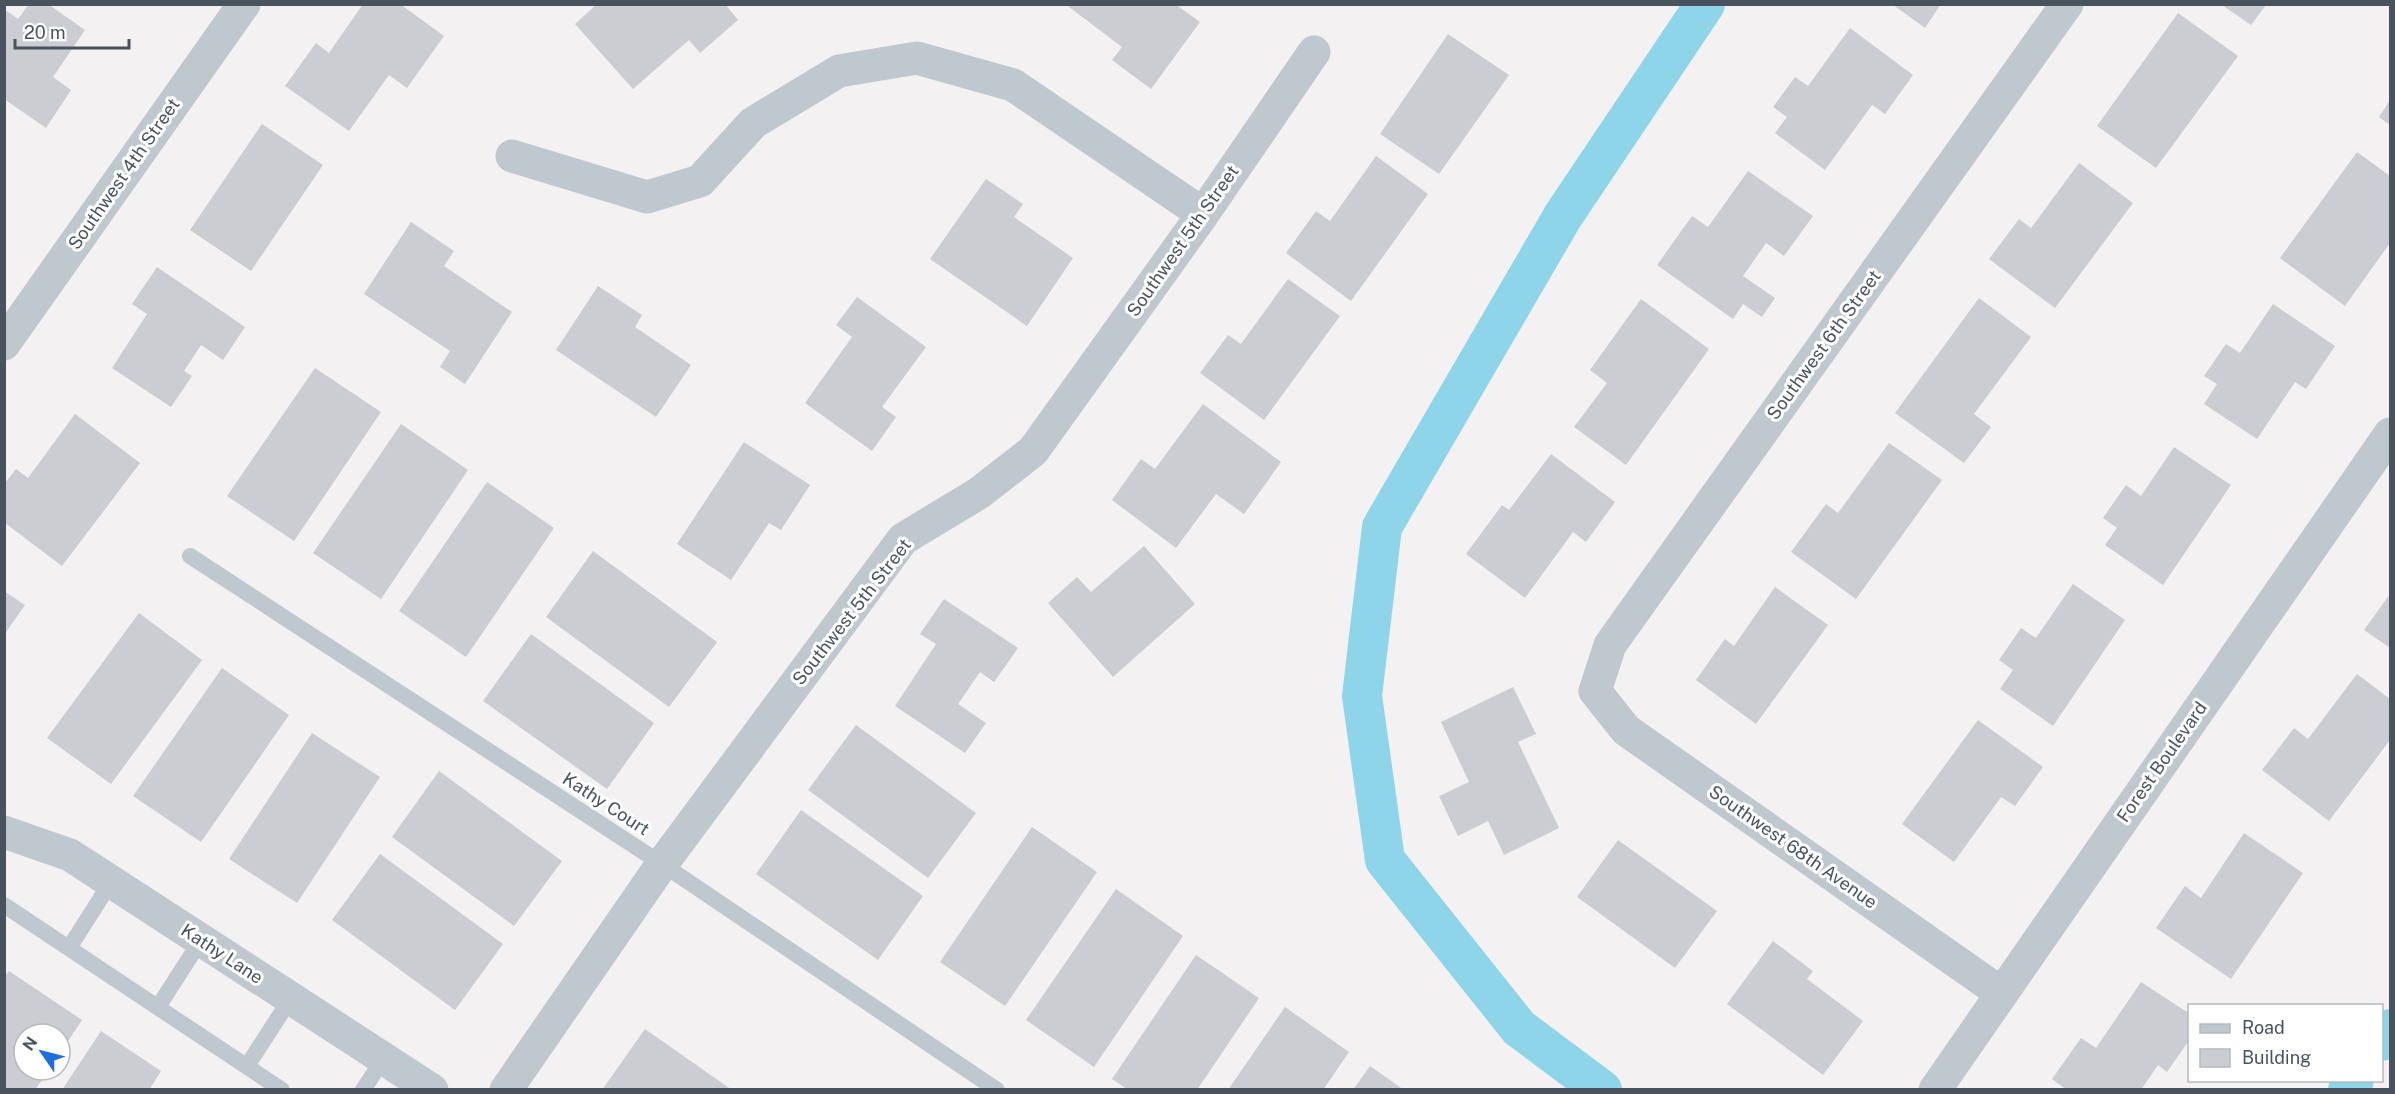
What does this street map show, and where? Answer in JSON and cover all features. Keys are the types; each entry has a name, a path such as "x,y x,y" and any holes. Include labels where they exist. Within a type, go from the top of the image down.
{"street":[{"name":"Southwest 4th Street","path":"4,344 244,4"},
{"name":"Southwest 6th Street","path":"1595,692 1610,645 2067,4"},
{"name":"Southwest 5th Street","path":"506,1089 662,864 903,539 980,493 1033,451 1203,214 1314,52"},
{"path":"513,156 647,197 700,181 753,123 839,71 917,58 1013,85 1203,214"},
{"name":"Forest Boulevard","path":"1935,1089 2391,434"},
{"name":"Southwest 68th Avenue","path":"1595,692 1626,730 2001,993"},
{"name":"Kathy Lane","path":"5,835 70,855 432,1089"}],"lane":[{"name":"Kathy Court","path":"190,556 662,864 997,1089"},
{"path":"69,948 111,882"},
{"path":"4,905 282,1089"},
{"path":"158,1008 201,940"},
{"path":"247,1066 291,998"},
{"path":"363,1089 384,1058"}],"building":[{"path":"29,4 48,4 85,30 53,77 71,90 46,128 4,99 4,9 18,19"},
{"path":"363,4 400,4 444,36 407,88 389,75 349,131 285,86 316,43 329,53"},
{"path":"597,4 725,4 738,20 700,53 689,40 633,89 575,24"},
{"path":"1065,4 1175,4 1200,22 1151,89 1112,60 1122,47"},
{"path":"1892,4 1941,4 1925,28"},
{"path":"2222,5 2266,5 2251,25"},
{"path":"2178,13 2238,56 2156,168 2097,126"},
{"path":"1850,28 1913,75 1885,114 1872,105 1825,170 1775,133 1787,117 1773,107 1795,77 1808,86"},
{"path":"1448,34 1509,75 1439,174 1380,134"},
{"path":"2390,100 2390,125 2379,117"},
{"path":"262,124 323,165 251,271 190,230"},
{"path":"2357,152 2390,176 2390,243 2345,306 2280,258"},
{"path":"1376,156 1428,194 1351,301 1286,253 1316,211 1330,221"},
{"path":"2079,163 2133,203 2055,308 1989,259 2019,219 2031,228"},
{"path":"1748,171 1813,216 1784,256 1766,243 1743,276 1775,298 1762,317 1743,304 1733,319 1657,265 1692,216 1708,227"},
{"path":"986,179 1023,204 1014,217 1073,258 1027,326 930,259"},
{"path":"411,222 454,251 444,266 512,312 465,384 440,367 450,351 364,294"},
{"path":"157,267 245,327 223,360 201,345 184,371 192,376 171,407 112,368 147,314 132,304"},
{"path":"1288,279 1340,316 1264,420 1200,373 1228,335 1241,344"},
{"path":"598,286 642,315 635,327 691,365 656,417 556,350"},
{"path":"857,297 926,347 882,407 896,417 872,451 805,403 852,337 836,325"},
{"path":"1979,298 2031,337 1974,414 1991,427 1964,463 1895,413"},
{"path":"1641,299 1709,349 1626,465 1574,427 1607,383 1590,370"},
{"path":"2273,304 2335,346 2306,389 2295,382 2257,439 2204,404 2217,384 2204,376 2226,344 2240,353"},
{"path":"315,368 381,412 294,541 227,496"},
{"path":"1203,404 1281,462 1244,514 1216,494 1176,548 1112,500 1141,459 1155,469"},
{"path":"75,414 140,463 62,566 5,523 5,483 16,469 28,478"},
{"path":"401,424 468,470 381,599 313,553"},
{"path":"744,442 810,485 781,530 769,523 731,580 677,544"},
{"path":"1889,443 1942,480 1856,599 1791,552 1826,504 1838,513"},
{"path":"2174,447 2231,485 2163,585 2105,545 2117,528 2103,518 2126,485 2141,496"},
{"path":"1551,454 1615,502 1586,542 1573,532 1525,598 1466,554 1502,505 1509,510"},
{"path":"487,482 554,528 466,657 399,611"},
{"path":"1144,546 1195,604 1113,677 1048,603 1077,577 1091,592"},
{"path":"593,551 717,642 669,707 546,617"},
{"path":"2073,584 2125,620 2053,726 2000,689 2013,670 1999,660 2021,628 2036,638"},
{"path":"1775,587 1828,625 1756,724 1696,680 1725,639 1734,646"},
{"path":"4,591 25,605 4,635"},
{"path":"2390,594 2390,648 2364,630"},
{"path":"944,599 1018,648 994,682 980,672 958,704 986,723 965,753 895,706 936,644 920,634"},
{"path":"139,613 202,660 111,784 47,738"},
{"path":"531,634 654,723 607,789 483,701"},
{"path":"222,668 289,715 201,842 133,796"},
{"path":"2357,674 2390,699 2390,740 2329,821 2262,770 2294,728 2308,739"},
{"path":"1513,687 1536,734 1518,742 1559,828 1504,855 1488,821 1458,836 1439,796 1469,782 1441,722"},
{"path":"1978,720 2043,767 2015,806 2001,797 1954,862 1902,824"},
{"path":"856,725 976,813 928,878 808,790"},
{"path":"312,733 380,777 297,903 229,859"},
{"path":"439,771 562,861 514,926 392,837"},
{"path":"801,810 923,896 878,960 756,874"},
{"path":"1032,827 1097,872 1005,1006 940,962"},
{"path":"2244,833 2303,873 2231,979 2156,928 2185,886 2201,898"},
{"path":"1618,840 1717,911 1675,968 1577,897"},
{"path":"380,854 503,944 455,1010 332,920"},
{"path":"1116,889 1183,936 1094,1067 1026,1020"},
{"path":"1773,941 1813,971 1807,979 1863,1021 1823,1075 1727,1004"},
{"path":"1196,955 1259,998 1197,1090 1128,1090 1112,1079"},
{"path":"9,971 82,1020 72,1035 72,1022 12,1022 12,1082 41,1082 35,1090 4,1090 4,977"},
{"path":"2141,982 2188,1013 2188,1042 2167,1072 2158,1065 2141,1090 2067,1090 2052,1079 2081,1038 2096,1048"},
{"path":"1285,1007 1349,1052 1323,1090 1228,1090"},
{"path":"645,1029 732,1090 602,1090"},
{"path":"101,1031 161,1071 149,1090 62,1090 67,1082 72,1082 72,1075"},
{"path":"1370,1066 1404,1090 1353,1090"}],"waterway":[{"path":"1602,1090 1519,1028 1385,860 1362,696 1382,527 1563,216 1705,4"},
{"path":"2383,1040 2390,1029"},
{"path":"2348,1090 2353,1082"}]}
